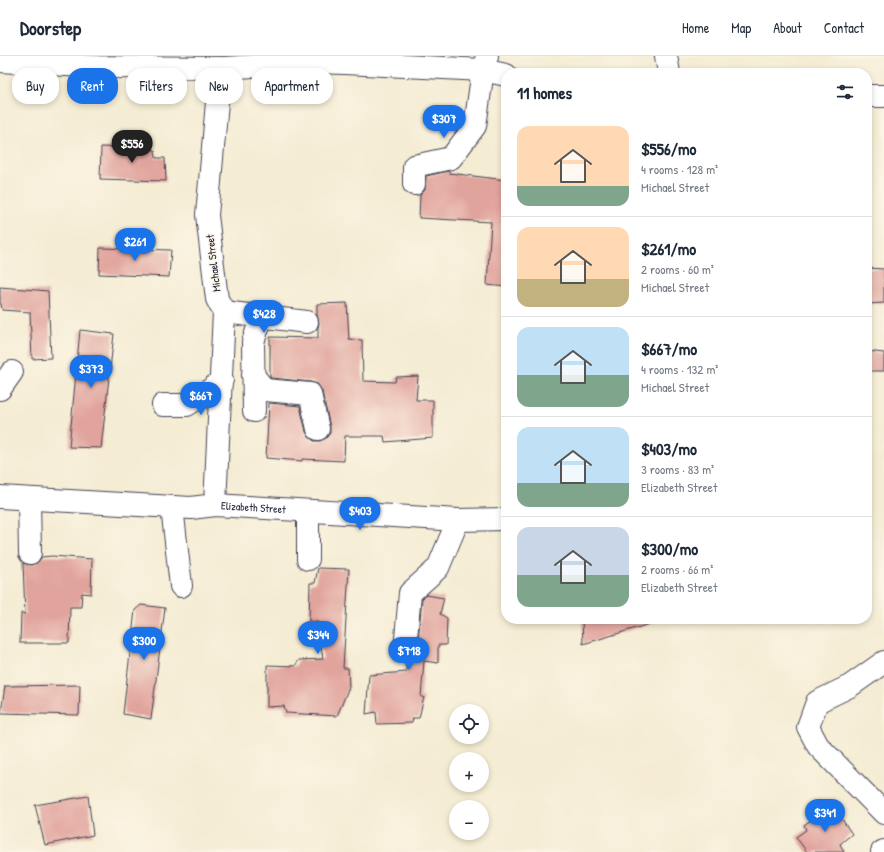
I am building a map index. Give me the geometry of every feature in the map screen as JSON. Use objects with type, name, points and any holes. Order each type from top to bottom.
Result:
[{"type":"street","points":[[666,56],[668,68]]},
{"type":"street","points":[[0,61],[100,62],[225,68],[314,62],[484,63],[501,72]]},
{"type":"street","points":[[414,184],[414,166],[451,158],[474,126],[484,63]]},
{"type":"street","points":[[872,96],[884,96]]},
{"type":"street","name":"Michael Street","points":[[215,505],[224,312],[217,299],[207,215],[217,104]]},
{"type":"street","points":[[224,312],[307,322]]},
{"type":"street","points":[[254,411],[253,342],[262,316]]},
{"type":"street","points":[[253,375],[265,390],[310,394],[318,429]]},
{"type":"street","points":[[163,405],[188,405],[222,380]]},
{"type":"street","name":"Elizabeth Street","points":[[0,497],[191,508],[215,505],[458,520],[501,519]]},
{"type":"street","points":[[29,499],[30,553]]},
{"type":"street","points":[[172,507],[181,586]]},
{"type":"street","points":[[308,511],[308,559]]},
{"type":"street","points":[[405,650],[410,592],[438,568],[458,520]]},
{"type":"street","points":[[884,662],[850,686],[817,702],[808,726],[818,746],[884,813]]},
{"type":"building","points":[[129,143],[150,144],[150,149],[155,150],[156,158],[165,158],[166,181],[100,179],[101,147],[128,148]]},
{"type":"building","points":[[449,171],[449,173],[501,179],[501,286],[487,285],[491,222],[419,218],[420,195],[425,190],[426,176]]},
{"type":"building","points":[[100,248],[171,250],[169,277],[99,274]]},
{"type":"building","points":[[872,268],[884,269],[884,303],[872,304]]},
{"type":"building","points":[[0,287],[48,291],[51,358],[32,359],[30,312],[2,310],[0,304]]},
{"type":"building","points":[[347,303],[349,339],[362,340],[363,381],[395,382],[396,377],[418,376],[416,400],[433,400],[433,438],[385,442],[384,436],[345,436],[344,461],[302,459],[302,461],[266,458],[269,403],[300,406],[306,432],[314,441],[320,441],[326,438],[330,433],[322,391],[318,384],[271,378],[270,337],[318,338],[319,323],[317,304]]},
{"type":"building","points":[[80,330],[114,334],[101,448],[69,447]]},
{"type":"building","points":[[872,352],[884,353],[884,371],[872,371]]},
{"type":"building","points":[[52,556],[92,559],[91,594],[82,593],[81,607],[70,607],[69,643],[20,643],[21,613],[25,614],[23,563],[31,565],[37,563],[42,557]]},
{"type":"building","points":[[318,568],[349,569],[343,668],[348,668],[349,687],[337,716],[286,713],[284,706],[267,707],[267,665],[295,666],[299,660],[323,659],[317,621],[309,622],[310,583],[315,583]]},
{"type":"building","points":[[426,595],[444,598],[440,614],[447,618],[446,645],[438,645],[438,663],[424,661],[421,697],[424,697],[419,718],[413,718],[412,723],[377,724],[376,712],[366,714],[369,675],[406,672],[407,662],[411,661],[415,657],[417,651],[422,599]]},
{"type":"building","points":[[141,605],[165,608],[151,719],[123,714],[135,610]]},
{"type":"building","points":[[582,624],[650,624],[583,644]]},
{"type":"building","points":[[80,685],[79,715],[1,713],[5,686]]},
{"type":"building","points":[[88,796],[93,835],[45,845],[35,805]]},
{"type":"building","points":[[833,806],[852,834],[840,844],[844,852],[807,852],[796,837],[806,830],[804,825],[818,815],[822,817]]}]
